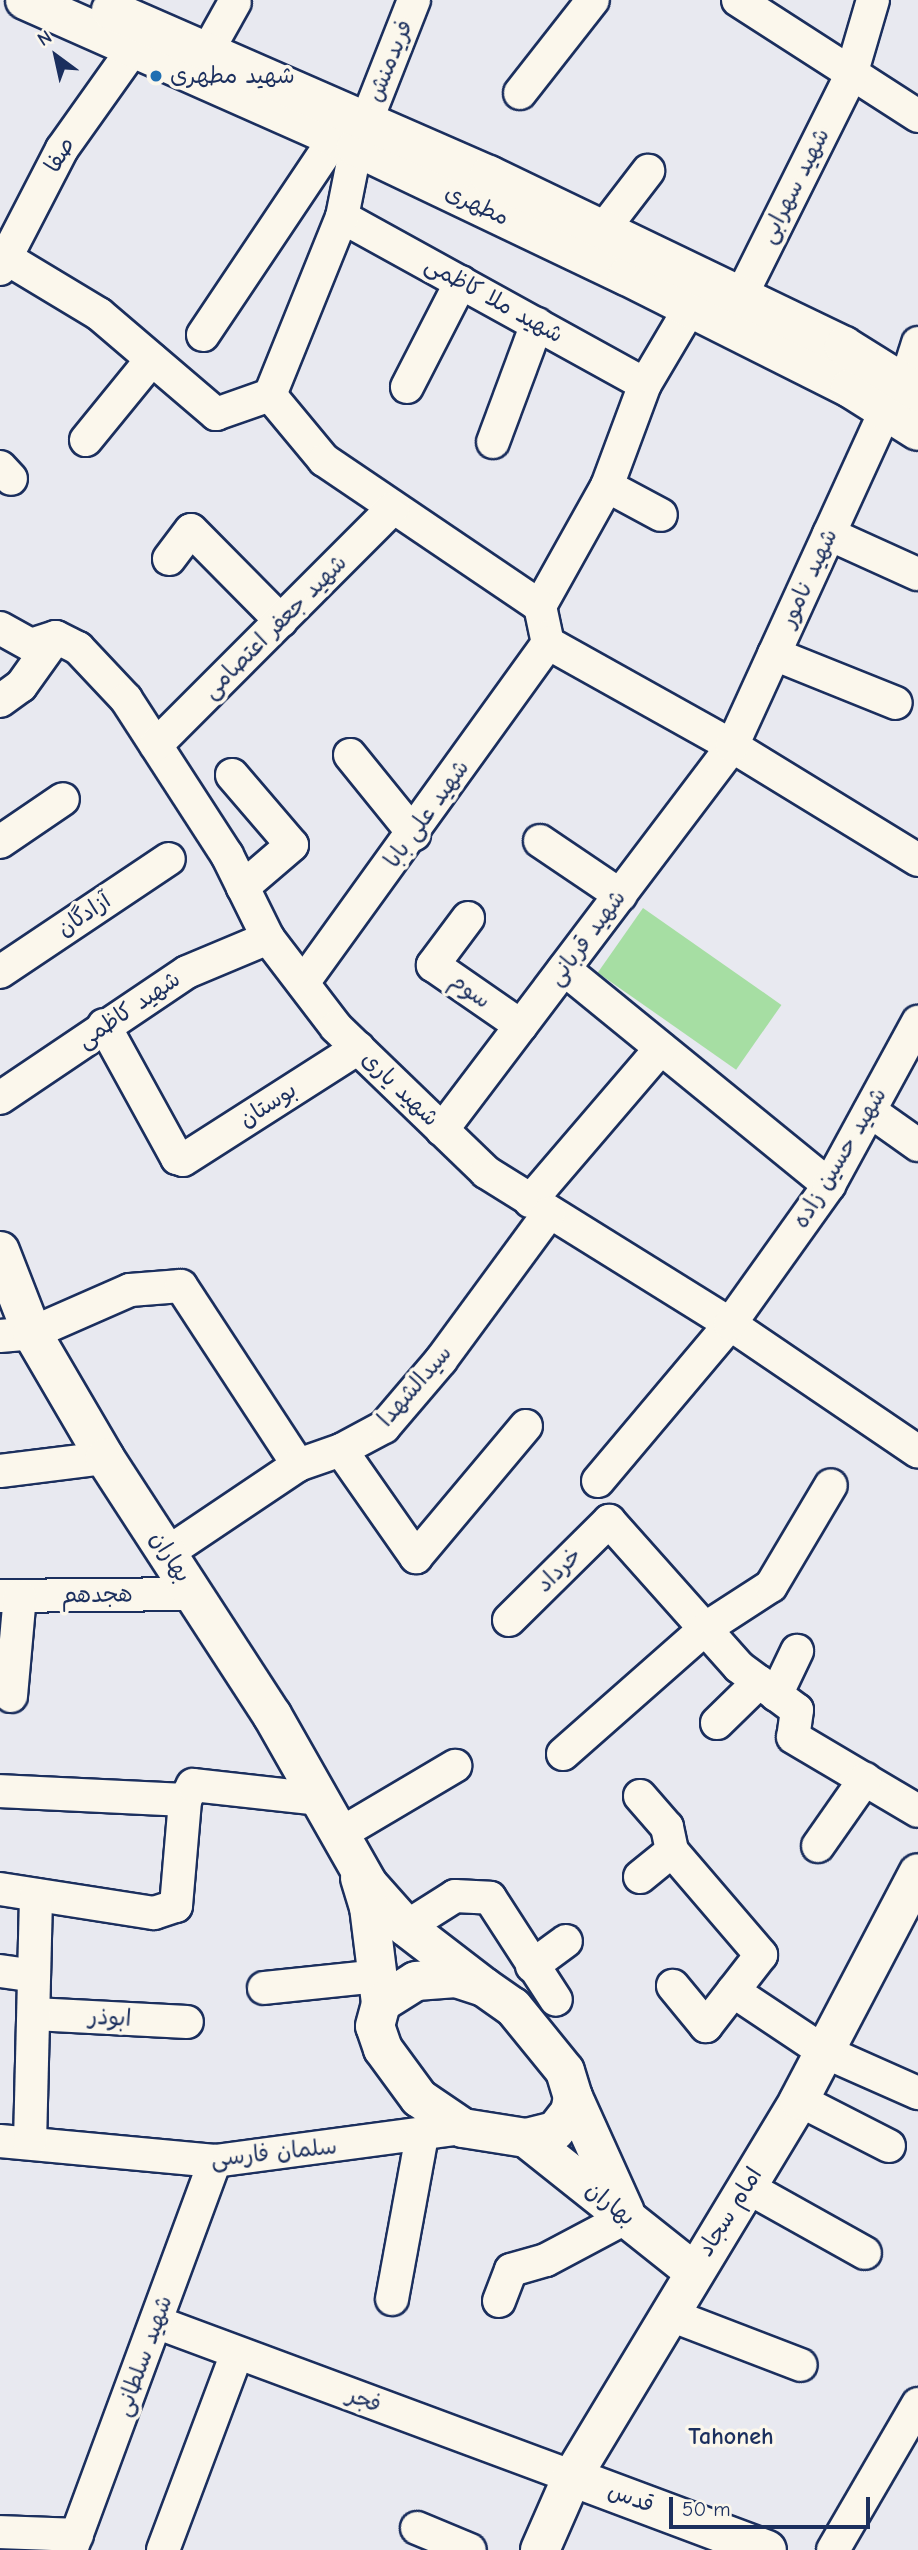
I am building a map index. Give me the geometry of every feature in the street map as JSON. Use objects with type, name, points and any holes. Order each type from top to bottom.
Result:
[{"type":"street","name":"مطهری","points":[[25,0],[133,49],[603,231],[844,346],[903,396],[918,431]]},
{"type":"street","name":"مطهری","points":[[89,0],[207,52],[352,136],[690,308],[903,396]]},
{"type":"street","name":"فریدمنش","points":[[352,136],[414,0]]},
{"type":"street","points":[[520,93],[593,0]]},
{"type":"street","points":[[738,0],[918,116]]},
{"type":"street","name":"شهید سهرابی","points":[[740,298],[851,75],[873,0]]},
{"type":"street","points":[[207,52],[235,2]]},
{"type":"street","name":"صفا","points":[[3,263],[62,149],[133,49]]},
{"type":"street","points":[[3,263],[99,314],[216,414],[270,395],[342,216],[352,136]]},
{"type":"street","points":[[203,335],[352,136]]},
{"type":"street","points":[[603,231],[648,171]]},
{"type":"street","name":"شهید ملا کاظمی","points":[[342,216],[645,384]]},
{"type":"street","points":[[407,387],[461,282]]},
{"type":"street","points":[[690,308],[645,384],[607,486],[540,606],[548,643],[732,746],[918,860]]},
{"type":"street","points":[[494,442],[537,324]]},
{"type":"street","name":"شهید نامور","points":[[732,746],[829,534],[903,396],[918,343]]},
{"type":"street","points":[[86,440],[152,359]]},
{"type":"street","points":[[270,395],[324,460],[540,606]]},
{"type":"street","points":[[607,486],[661,515]]},
{"type":"street","name":"شهید جعفر اعتصامی","points":[[156,745],[393,508]]},
{"type":"street","points":[[169,559],[191,530],[281,621]]},
{"type":"street","points":[[829,534],[917,574]]},
{"type":"street","points":[[0,628],[31,645],[56,637]]},
{"type":"street","points":[[0,701],[21,686],[56,637]]},
{"type":"street","name":"شهید یاری","points":[[56,637],[78,648],[126,699],[243,887],[268,938],[303,983],[358,1048],[486,1172],[730,1324],[916,1447]]},
{"type":"street","name":"شهید علی بابا","points":[[303,983],[414,834],[548,643]]},
{"type":"street","points":[[774,654],[896,703]]},
{"type":"street","name":"شهید قربانی","points":[[442,1130],[732,746]]},
{"type":"street","points":[[350,755],[414,834]]},
{"type":"street","points":[[232,775],[292,845],[243,887]]},
{"type":"street","points":[[0,842],[63,799]]},
{"type":"street","points":[[540,841],[620,895]]},
{"type":"street","name":"آزادگان","points":[[0,972],[169,859]]},
{"type":"street","name":"سوم","points":[[468,918],[433,965],[521,1026]]},
{"type":"street","name":"شهید کاظمی","points":[[0,1098],[104,1025],[187,972],[268,938]]},
{"type":"street","points":[[564,969],[829,1185]]},
{"type":"street","name":"شهید حسین زاده","points":[[598,1481],[730,1324],[829,1185],[918,1023]]},
{"type":"street","name":"بوستان","points":[[104,1025],[177,1158],[183,1160],[358,1048]]},
{"type":"street","name":"سیدالشهدا","points":[[167,1553],[298,1465],[341,1450],[384,1427],[441,1360],[540,1207],[660,1048]]},
{"type":"street","points":[[870,1111],[918,1145]]},
{"type":"street","name":"بهاران","points":[[0,1251],[16,1335],[106,1458],[272,1715],[368,1884],[406,1927],[484,1987]]},
{"type":"street","points":[[16,1335],[130,1290],[181,1286],[298,1465]]},
{"type":"street","points":[[341,1450],[416,1557],[526,1426]]},
{"type":"street","points":[[0,1471],[106,1458]]},
{"type":"street","points":[[563,1754],[706,1628],[771,1586],[831,1485]]},
{"type":"street","name":"خرداد","points":[[509,1620],[609,1521],[706,1628]]},
{"type":"street","name":"هجدهم","points":[[10,1596],[194,1594]]},
{"type":"street","points":[[10,1596],[11,1696]]},
{"type":"street","points":[[706,1628],[739,1667],[797,1710],[793,1737],[918,1811]]},
{"type":"street","points":[[718,1723],[768,1688],[797,1651]]},
{"type":"street","points":[[346,1845],[455,1766]]},
{"type":"street","points":[[818,1846],[865,1779]]},
{"type":"street","points":[[0,1889],[154,1913],[176,1906],[185,1800],[194,1785],[320,1799]]},
{"type":"street","points":[[0,1791],[185,1800]]},
{"type":"street","points":[[640,1796],[667,1827],[672,1851],[761,1955],[706,2026],[673,1986]]},
{"type":"street","name":"بهاران","points":[[346,1845],[369,1907],[379,1989]]},
{"type":"street","points":[[640,1877],[672,1851]]},
{"type":"street","name":"امام سجاد","points":[[540,2550],[572,2477],[799,2100],[918,1873]]},
{"type":"street","points":[[15,2142],[34,2014],[36,1895]]},
{"type":"street","points":[[406,1927],[455,1896],[490,1898],[556,2000]]},
{"type":"street","points":[[532,1966],[566,1941]]},
{"type":"street","points":[[0,1971],[34,1976]]},
{"type":"street","points":[[264,1988],[379,1989],[416,1981],[456,1978],[484,1987],[532,2025],[565,2071],[573,2097],[627,2217],[546,2260],[511,2270],[499,2301]]},
{"type":"street","points":[[379,1989],[375,2025],[399,2073],[419,2098],[463,2127],[526,2138],[555,2131],[570,2112],[573,2097]]},
{"type":"street","points":[[733,1991],[823,2051],[918,2093]]},
{"type":"street","name":"ابوذر","points":[[34,2014],[187,2022]]},
{"type":"street","points":[[799,2100],[889,2146]]},
{"type":"street","name":"سلمان فارسی","points":[[15,2142],[215,2161],[422,2136],[463,2127]]},
{"type":"street","points":[[392,2299],[422,2136]]},
{"type":"street","name":"بهاران","points":[[526,2138],[694,2271]]},
{"type":"street","name":"شهید سلطانی","points":[[74,2542],[215,2161]]},
{"type":"street","points":[[747,2187],[865,2253]]},
{"type":"street","points":[[668,2314],[801,2365]]},
{"type":"street","name":"فجر","points":[[156,2322],[572,2477]]},
{"type":"street","points":[[163,2550],[237,2353]]},
{"type":"street","points":[[833,2550],[918,2404]]},
{"type":"street","name":"قدس","points":[[572,2477],[767,2550]]},
{"type":"street","points":[[417,2528],[470,2550]]},
{"type":"street","points":[[0,2532],[74,2542]]},
{"type":"green space","points":[[643,908],[781,1005],[736,1070],[598,973]]},
{"type":"place","name":"شهید مطهری","points":[[156,76]]},
{"type":"district","name":"Tahoneh","points":[[731,2437]]}]
